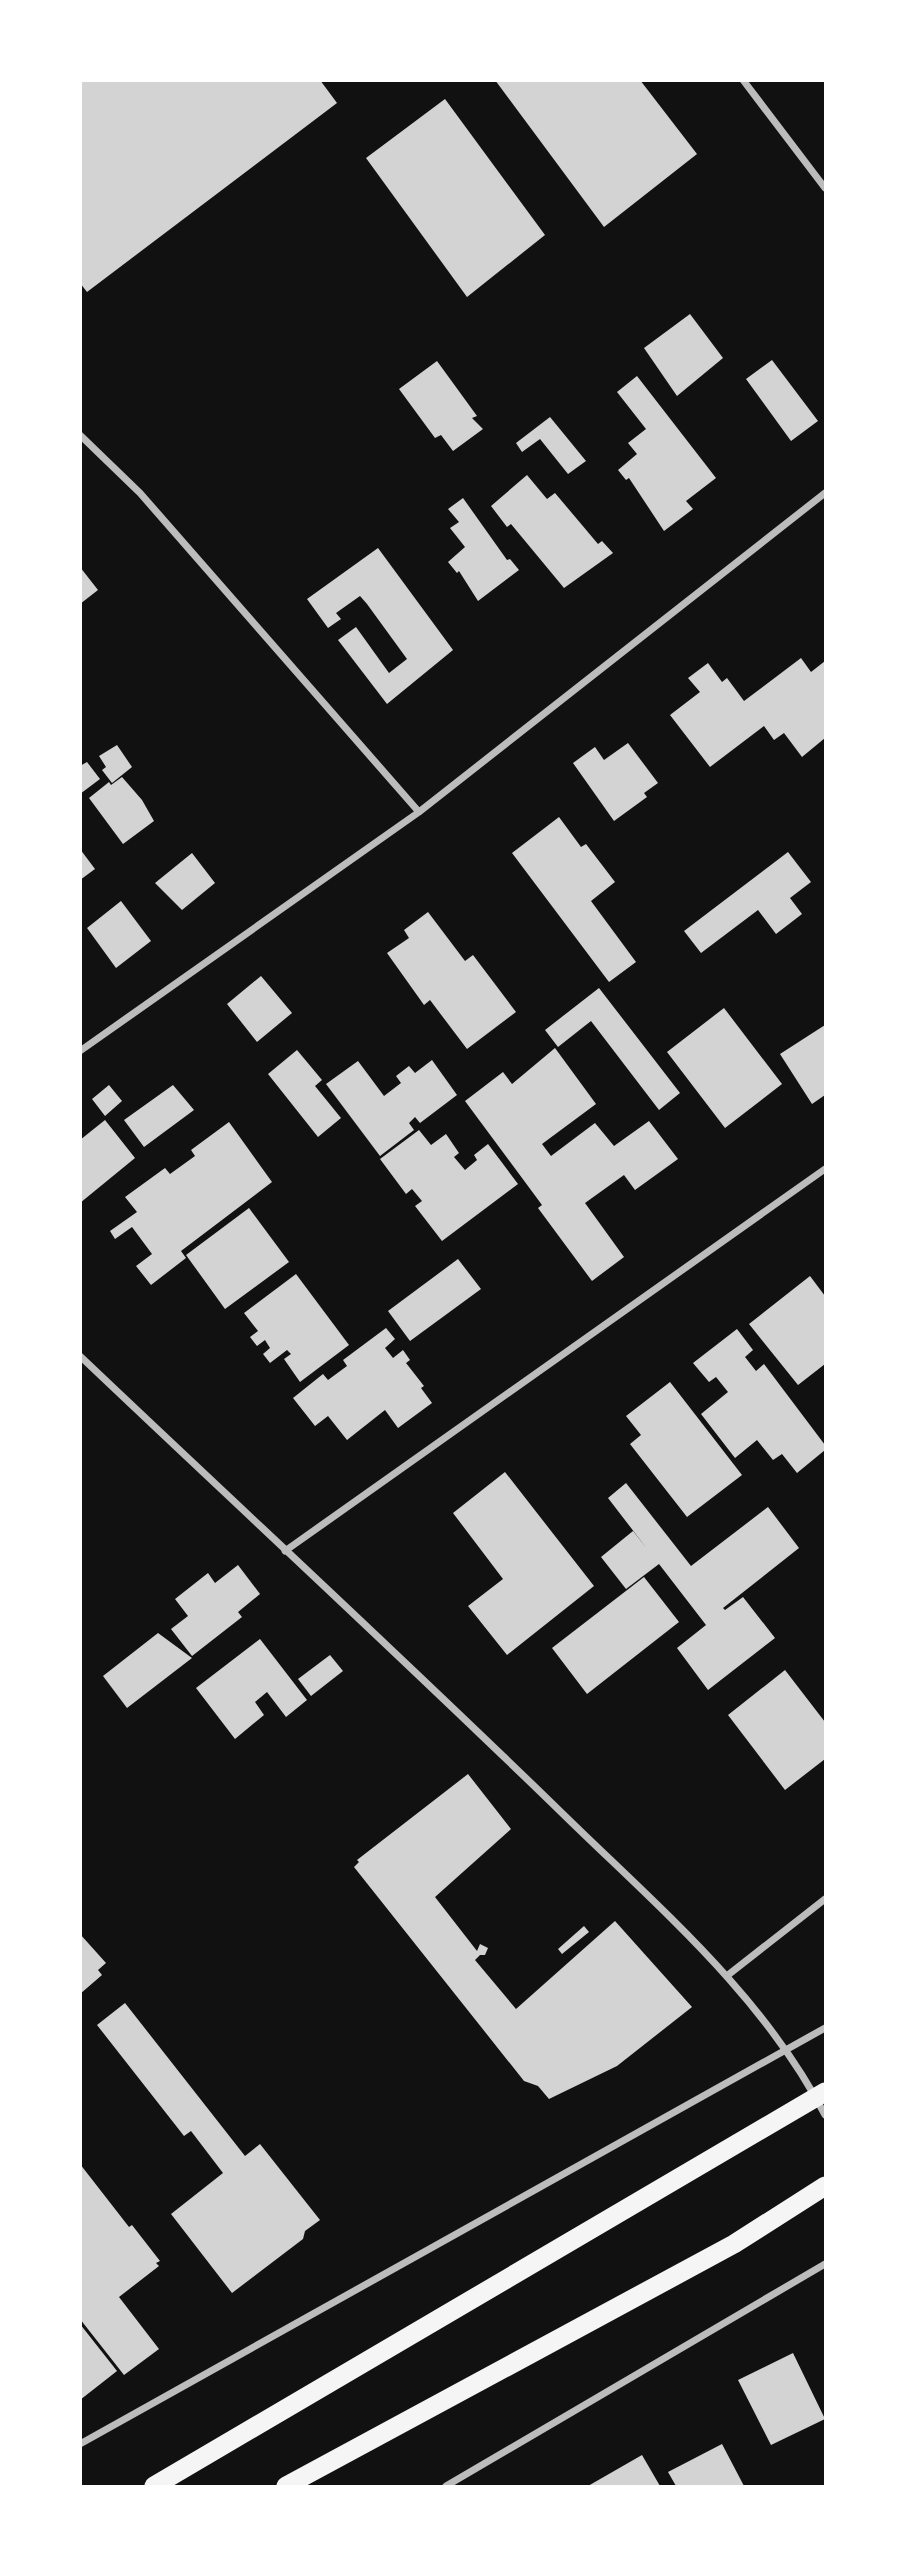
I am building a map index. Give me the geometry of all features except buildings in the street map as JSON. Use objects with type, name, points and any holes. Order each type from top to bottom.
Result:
[{"type":"highway","points":[[154,2487],[822,2102]]},
{"type":"highway","points":[[286,2487],[734,2244],[825,2186]]},
{"type":"street","points":[[743,80],[825,188]]},
{"type":"street","points":[[80,435],[140,493],[419,812]]},
{"type":"street","points":[[80,1051],[419,812],[825,493]]},
{"type":"street","points":[[285,1551],[825,1169]]},
{"type":"street","points":[[80,1356],[510,1762],[728,1975],[787,2050],[822,2102]]},
{"type":"street","points":[[728,1975],[825,1899]]},
{"type":"street","points":[[80,2444],[825,2028]]},
{"type":"street","points":[[446,2487],[825,2264]]}]
